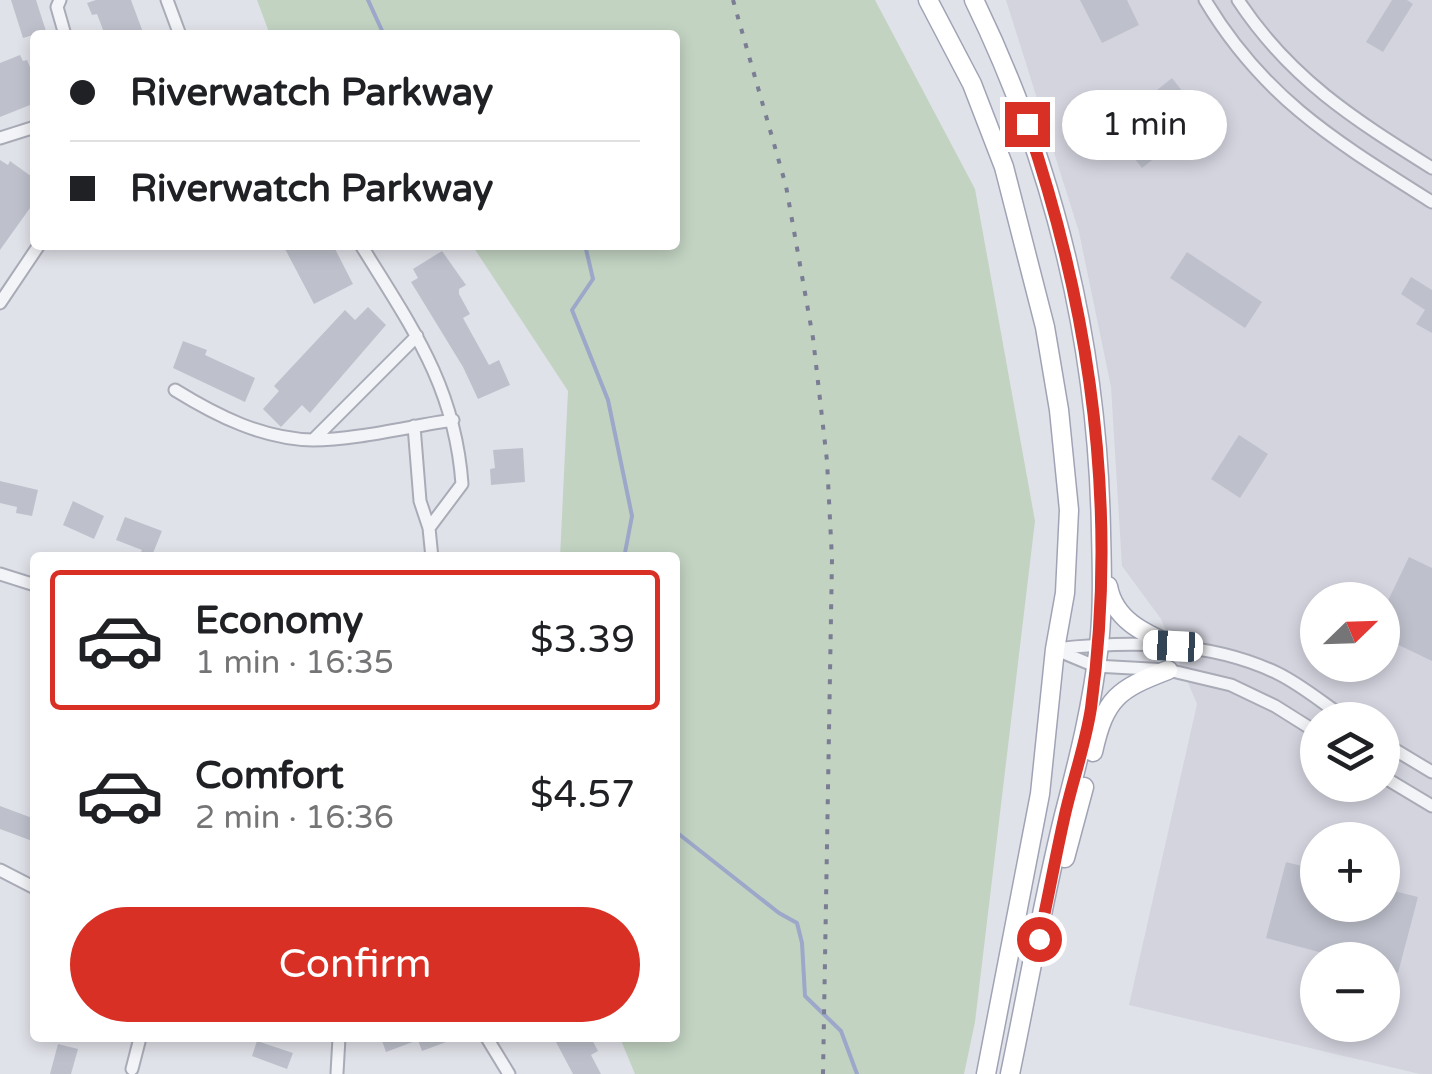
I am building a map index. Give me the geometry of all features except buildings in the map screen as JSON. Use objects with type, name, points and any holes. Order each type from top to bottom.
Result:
[{"type":"main road","points":[[928,0],[972,84],[1004,167],[1045,328],[1059,410],[1069,510],[1065,594],[1055,649],[1040,794],[986,1074]]},
{"type":"main road","points":[[974,0],[1027,124],[1064,247],[1081,322],[1092,399],[1102,552],[1099,644],[1081,760],[1064,816],[1010,1074]]},
{"type":"main road","points":[[1102,552],[1111,604],[1138,630],[1173,646]]},
{"type":"main road","points":[[1046,905],[1071,843],[1107,706],[1132,684],[1168,670]]},
{"type":"street","points":[[60,0],[57,8],[64,30]]},
{"type":"street","points":[[167,0],[178,30]]},
{"type":"street","points":[[1206,0],[1242,54],[1280,96],[1323,132],[1432,202]]},
{"type":"street","points":[[1238,0],[1270,44],[1308,84],[1349,116],[1432,168]]},
{"type":"street","points":[[0,138],[30,129]]},
{"type":"street","points":[[0,303],[36,250]]},
{"type":"street","points":[[365,250],[417,336],[453,420],[462,484],[430,528]]},
{"type":"street","points":[[314,440],[417,336]]},
{"type":"street","points":[[175,390],[219,417],[266,432],[314,440],[453,420]]},
{"type":"street","points":[[414,426],[420,501],[430,528],[432,552]]},
{"type":"street","points":[[0,574],[30,583]]},
{"type":"street","points":[[1055,649],[1099,644],[1173,646],[1228,655],[1278,674],[1321,702]]},
{"type":"street","points":[[1055,649],[1096,666],[1168,670],[1231,684],[1300,722]]},
{"type":"street","points":[[1400,753],[1432,772]]},
{"type":"street","points":[[1400,787],[1432,806]]},
{"type":"street","points":[[0,870],[30,885]]},
{"type":"street","points":[[132,1070],[139,1042]]},
{"type":"street","points":[[337,1073],[340,1042]]},
{"type":"street","points":[[489,1042],[510,1074]]},
{"type":"shaded area","points":[[1006,0],[1432,0],[1432,1074],[1129,1005],[1197,704],[1161,619],[1122,566],[1111,387],[1079,232]]},
{"type":"green space","points":[[257,0],[875,0],[975,189],[1035,521],[975,1022],[964,1074],[635,1074],[622,1042],[680,1042],[680,552],[560,552],[568,391],[475,250],[680,250],[680,30],[268,30]]},
{"type":"waterway","points":[[368,0],[382,30]]},
{"type":"waterway","points":[[586,250],[593,279],[572,310],[608,400],[632,516],[625,552]]},
{"type":"waterway","points":[[680,835],[797,923],[805,996],[841,1031],[857,1074]]},
{"type":"railway","points":[[733,0],[786,186],[813,338],[827,461],[832,559],[823,1074]]},
{"type":"route","points":[[1027,124],[1058,222],[1086,348],[1096,424],[1102,552],[1099,644],[1090,711],[1039,939]]}]
